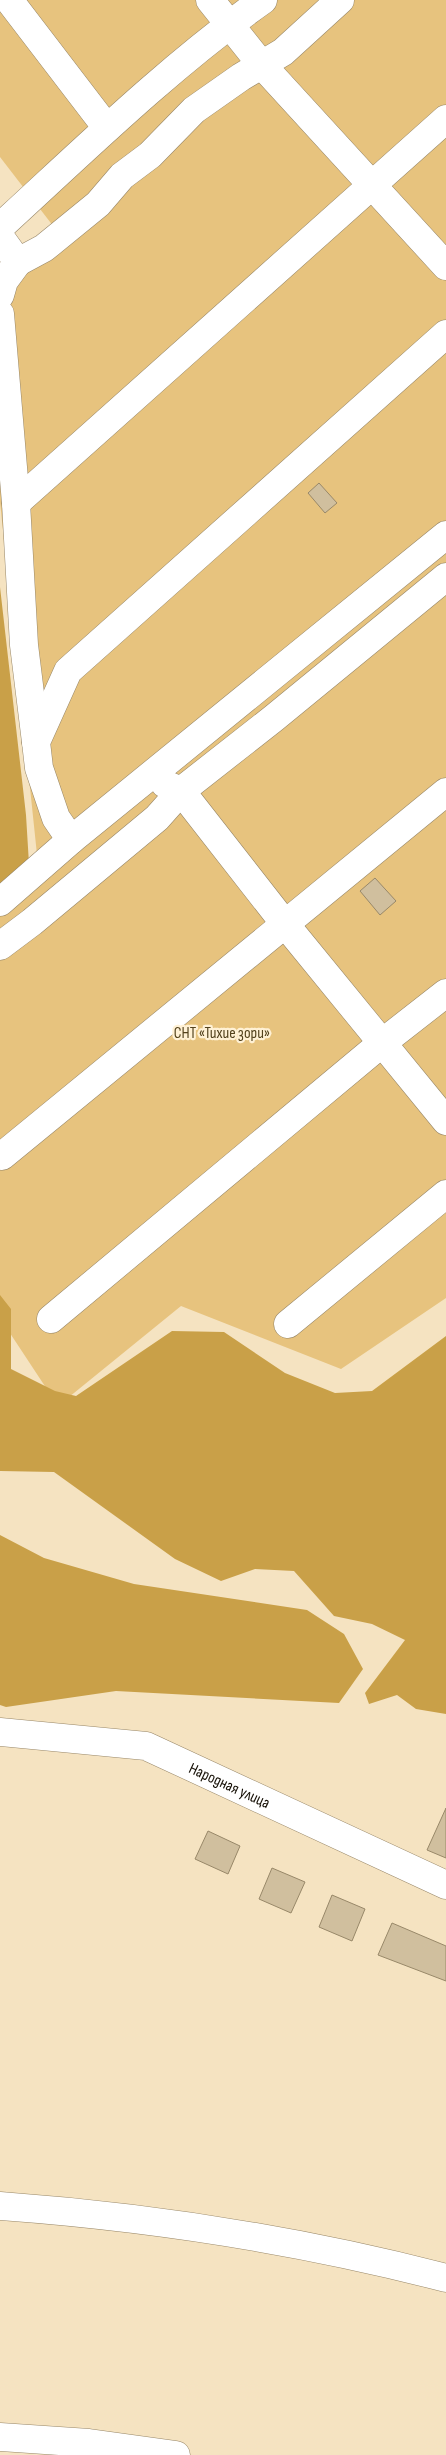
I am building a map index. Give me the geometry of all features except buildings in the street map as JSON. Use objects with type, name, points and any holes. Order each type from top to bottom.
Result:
[{"type":"street","points":[[9,0],[108,128]]},
{"type":"street","points":[[210,0],[261,64],[323,134],[373,185],[446,266]]},
{"type":"street","points":[[0,227],[108,128],[229,24],[263,0]]},
{"type":"street","points":[[0,295],[4,281],[18,262],[44,248],[98,204],[122,176],[150,155],[194,110],[261,64],[283,52],[340,0]]},
{"type":"street","points":[[16,503],[446,119]]},
{"type":"street","points":[[0,237],[18,262]]},
{"type":"street","points":[[0,314],[16,503],[24,645],[39,768],[56,818],[72,840]]},
{"type":"street","points":[[36,742],[68,671],[446,334]]},
{"type":"street","points":[[0,902],[72,840],[446,535]]},
{"type":"street","points":[[0,946],[32,922],[157,818],[181,791],[274,718],[446,577]]},
{"type":"street","points":[[152,776],[157,782],[170,784],[181,791],[285,924],[446,1121]]},
{"type":"street","points":[[2,1156],[446,792]]},
{"type":"street","points":[[50,1319],[382,1043],[446,993]]},
{"type":"street","points":[[288,1324],[446,1194]]},
{"type":"street","name":"Народная улица","points":[[0,1732],[146,1746],[446,1885]]},
{"type":"street","points":[[0,2206],[77,2212],[239,2234],[374,2260],[446,2278]]},
{"type":"street","points":[[0,2437],[89,2442],[176,2455]]},
{"type":"green space","name":"СНТ «Тихие зори»","points":[[0,0],[446,0],[446,1298],[341,1369],[181,1306],[58,1406],[0,1318],[0,905],[38,864],[0,502],[0,283],[57,231],[0,157]]},
{"type":"shaded area","points":[[0,587],[26,815],[29,864],[0,887]]},
{"type":"shaded area","points":[[0,1295],[11,1309],[11,1369],[55,1391],[76,1396],[172,1331],[224,1332],[285,1373],[335,1393],[372,1391],[446,1336],[446,1714],[416,1709],[397,1695],[369,1704],[365,1693],[405,1640],[372,1624],[334,1616],[294,1571],[255,1569],[221,1581],[175,1559],[54,1472],[0,1471]]},
{"type":"shaded area","points":[[0,1535],[44,1558],[134,1584],[307,1610],[344,1634],[363,1669],[339,1703],[116,1691],[6,1707],[0,1705]]}]
